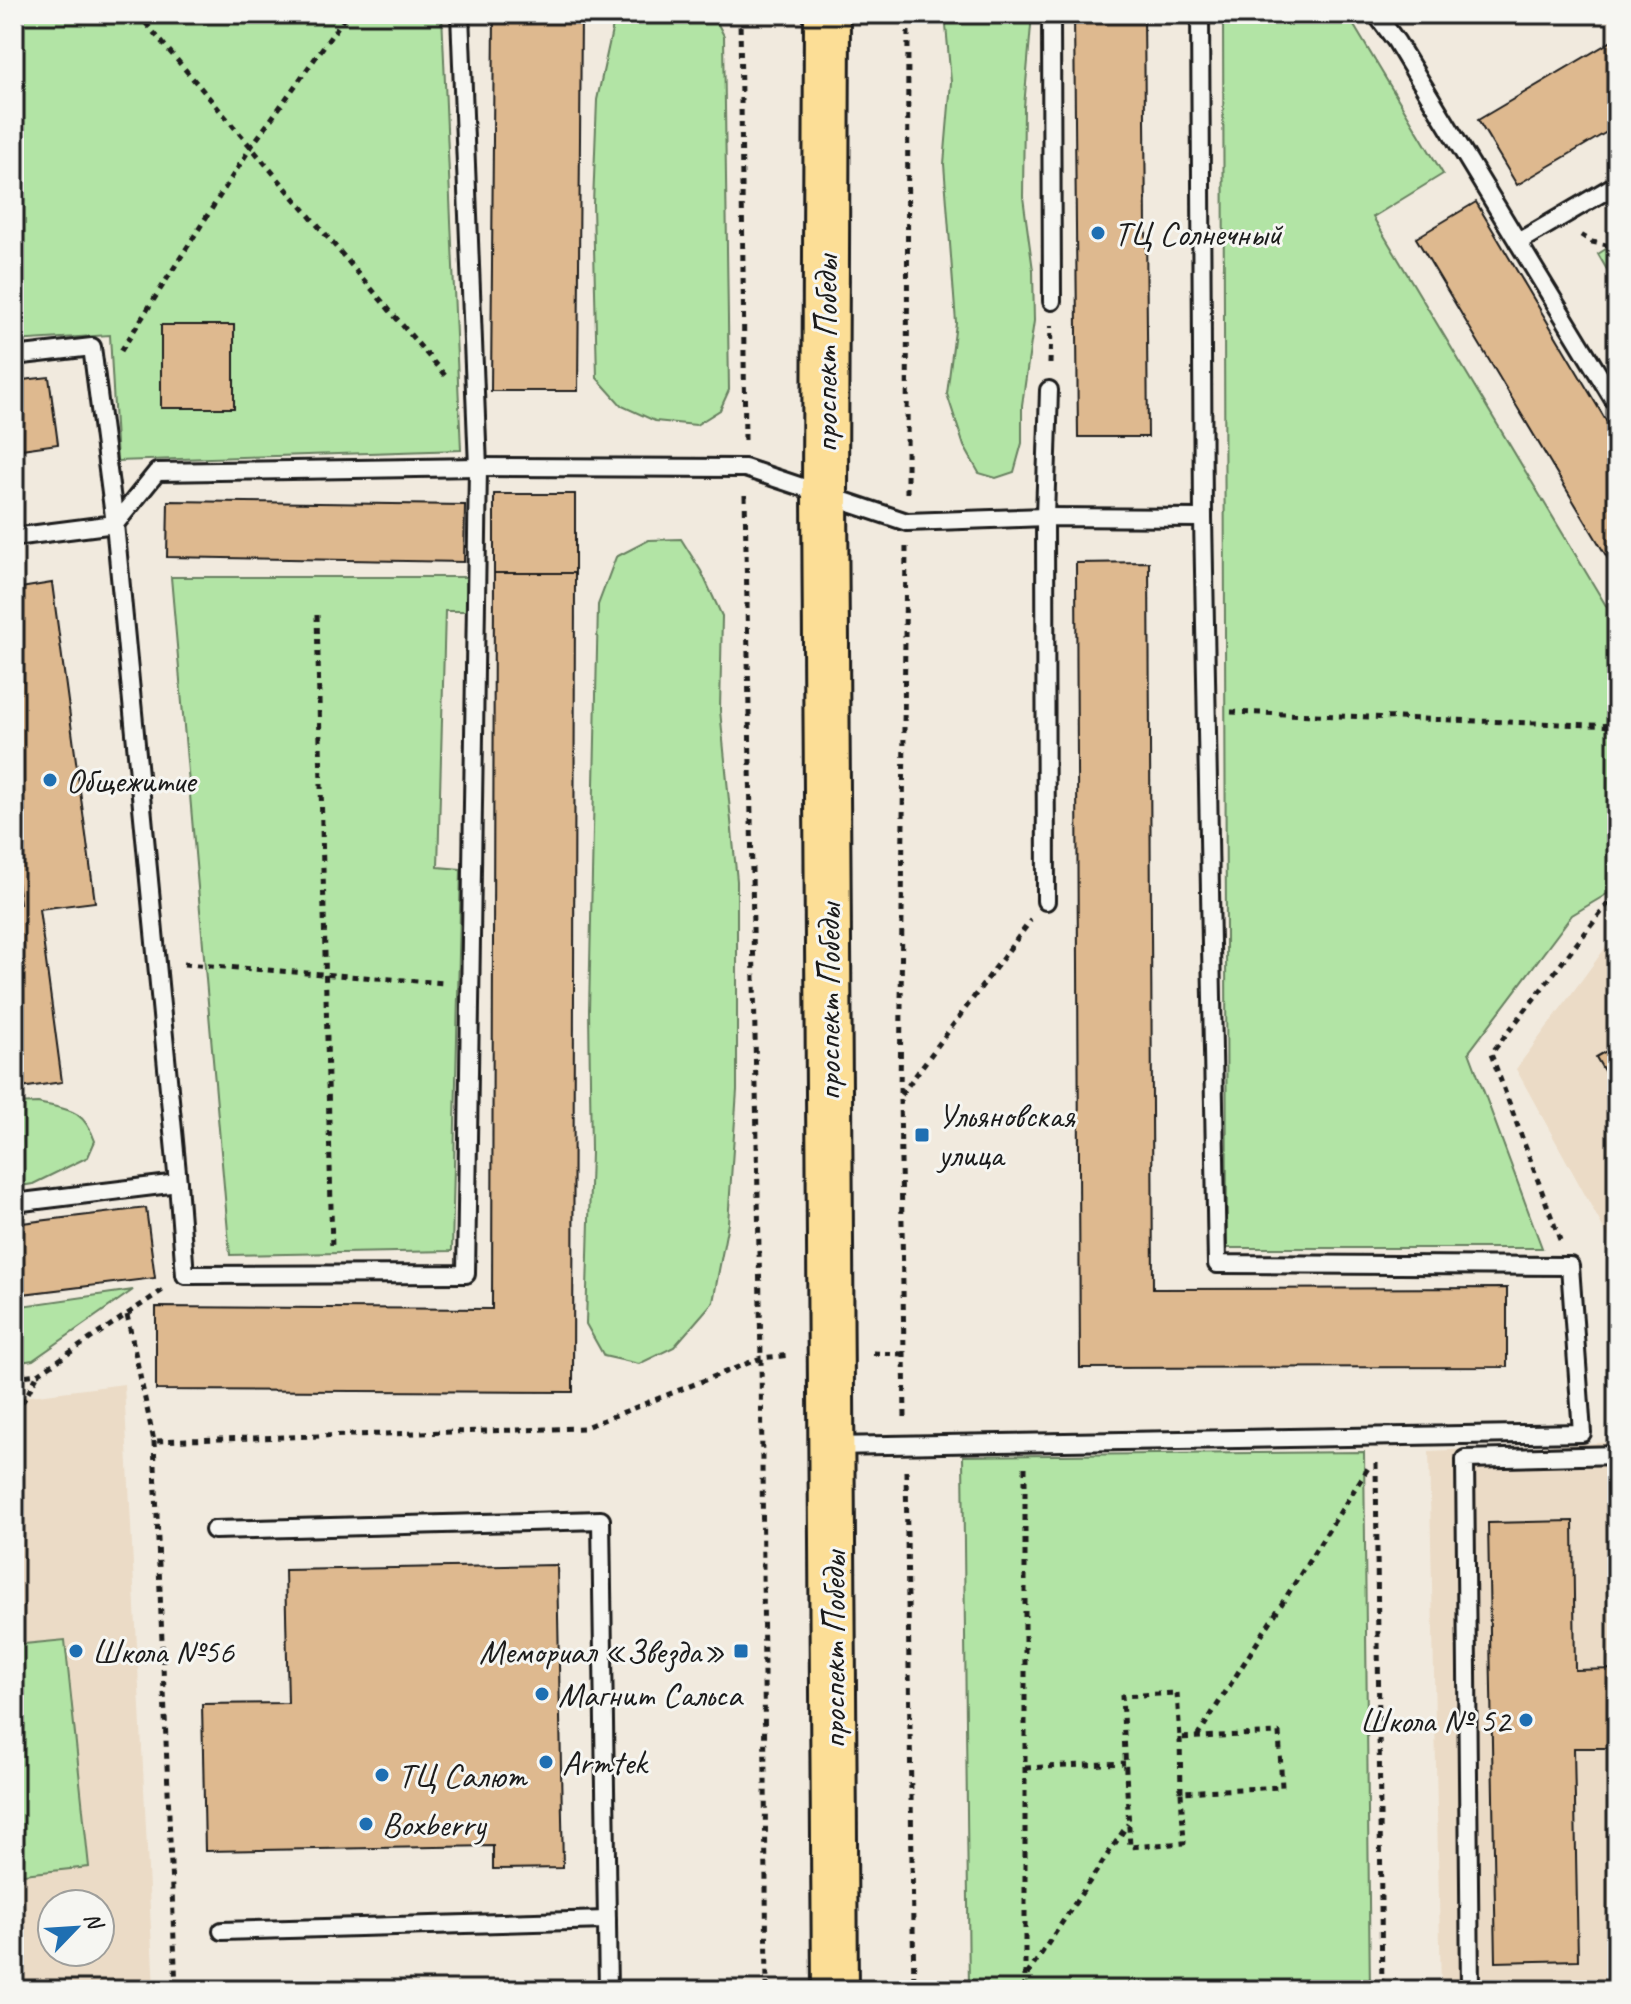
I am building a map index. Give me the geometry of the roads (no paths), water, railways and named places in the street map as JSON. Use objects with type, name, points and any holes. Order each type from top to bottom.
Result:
[{"type":"main road","name":"проспект Победы","points":[[827,14],[825,494],[835,1990]]},
{"type":"lane","points":[[14,356],[92,347],[115,524],[185,1275],[466,1274],[478,467],[460,14]]},
{"type":"lane","points":[[1051,14],[1052,301]]},
{"type":"lane","points":[[832,1446],[1582,1433],[1570,1266],[1217,1264],[1203,518],[1200,14]]},
{"type":"lane","points":[[1376,14],[1396,41],[1617,405]]},
{"type":"lane","points":[[1518,242],[1617,184]]},
{"type":"lane","points":[[1046,901],[1045,517],[1049,390]]},
{"type":"lane","points":[[14,537],[115,524],[157,472],[478,467],[745,468],[907,522],[1045,517],[1203,518]]},
{"type":"lane","points":[[14,1203],[178,1183]]},
{"type":"lane","points":[[1467,1435],[1470,1990]]},
{"type":"lane","points":[[1465,1459],[1617,1455]]},
{"type":"lane","points":[[214,1530],[601,1520],[608,1990]]},
{"type":"lane","points":[[222,1931],[607,1920]]},
{"type":"place","name":"ТЦ Солнечный","points":[[1098,233]]},
{"type":"place","name":"Общежитие","points":[[50,780]]},
{"type":"place","name":"Ульяновская улица","points":[[922,1135]]},
{"type":"place","name":"Школа №56","points":[[76,1651]]},
{"type":"place","name":"Мемориал «Звезда»","points":[[741,1651]]},
{"type":"place","name":"Магнит Сальса","points":[[542,1694]]},
{"type":"place","name":"Школа № 52","points":[[1526,1720]]},
{"type":"place","name":"Armtek","points":[[546,1762]]},
{"type":"place","name":"ТЦ Салют","points":[[382,1775]]},
{"type":"place","name":"Boxberry","points":[[366,1824]]}]
